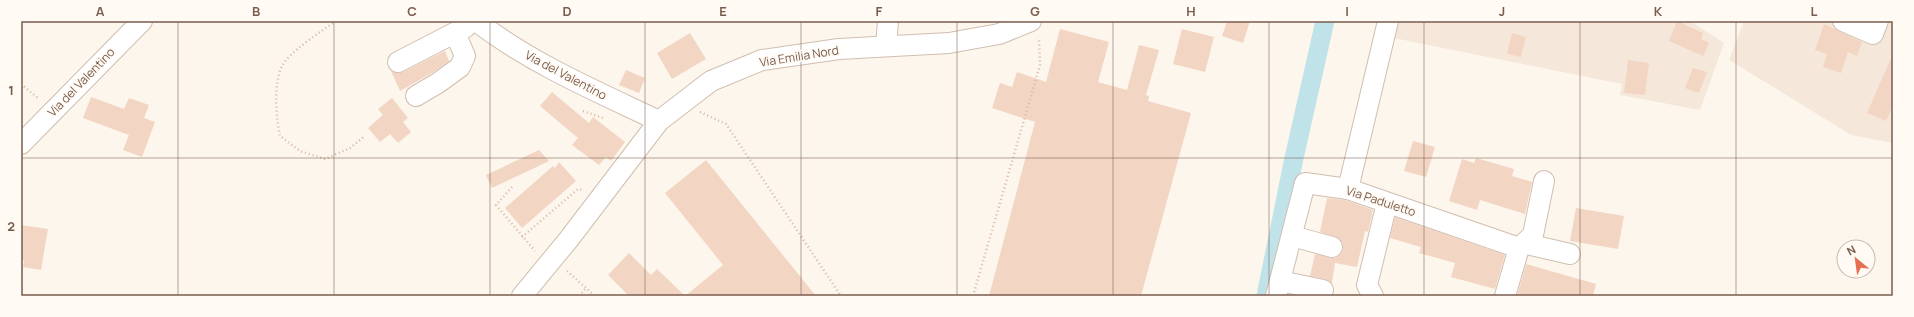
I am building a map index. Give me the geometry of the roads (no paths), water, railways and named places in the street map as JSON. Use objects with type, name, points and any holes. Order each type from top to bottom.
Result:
[{"type":"street","name":"Via del Valentino","points":[[21,144],[142,21]]},
{"type":"street","name":"Via del Valentino","points":[[477,21],[501,40],[570,80],[659,121]]},
{"type":"street","points":[[398,62],[477,21]]},
{"type":"street","points":[[886,46],[888,21]]},
{"type":"street","points":[[1348,189],[1388,21]]},
{"type":"street","points":[[1843,21],[1873,34],[1878,21]]},
{"type":"street","name":"Via Emilia Nord","points":[[522,296],[659,121],[711,81],[762,60],[839,49],[949,43],[1035,28]]},
{"type":"street","points":[[416,96],[438,84],[460,67],[465,56],[455,33]]},
{"type":"street","points":[[1505,296],[1523,244],[1533,235],[1544,181]]},
{"type":"street","name":"Via Paduletto","points":[[1278,288],[1305,183],[1348,189],[1388,203],[1523,244],[1570,254]]},
{"type":"street","points":[[1373,296],[1367,285],[1388,203]]},
{"type":"street","points":[[1292,236],[1332,247]]},
{"type":"street","points":[[1278,288],[1323,290]]},
{"type":"waterway","points":[[1266,296],[1294,158],[1325,21]]}]
